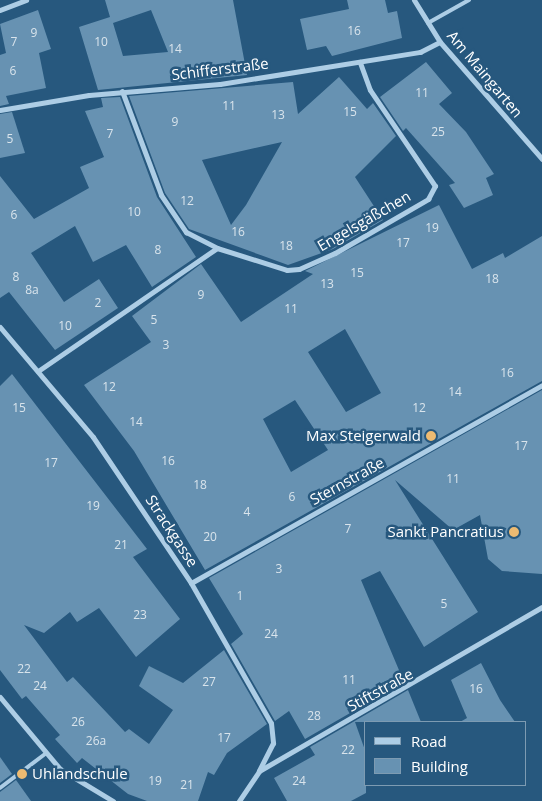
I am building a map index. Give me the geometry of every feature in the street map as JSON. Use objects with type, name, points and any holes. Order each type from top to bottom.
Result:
[{"type":"street","points":[[0,10],[26,0]]},
{"type":"street","name":"Am Maingarten","points":[[414,0],[440,42],[542,160]]},
{"type":"street","name":"Schifferstraße","points":[[0,110],[122,91],[220,84],[420,52],[440,42]]},
{"type":"street","name":"Engelsgäßchen","points":[[122,91],[174,219],[199,242],[287,270],[298,269],[335,253],[428,199],[435,186],[370,90],[360,62]]},
{"type":"street","points":[[38,371],[217,248]]},
{"type":"street","name":"Strackgasse","points":[[0,327],[93,437],[191,583],[271,723],[273,743],[259,771]]},
{"type":"street","name":"Sternstraße","points":[[191,583],[542,385]]},
{"type":"street","name":"Stiftstraße","points":[[240,801],[259,771],[542,607]]},
{"type":"street","points":[[0,697],[45,754],[73,779],[113,801]]},
{"type":"lane","points":[[428,23],[469,0]]},
{"type":"lane","points":[[0,788],[45,754]]},
{"type":"building","points":[[105,0],[233,0],[247,75],[98,90],[79,27],[110,17]],"holes":[[[151,10],[168,52],[123,56],[113,23]]]},
{"type":"building","points":[[347,0],[385,0],[388,13],[397,11],[402,38],[332,56],[326,46],[307,50],[300,19],[349,9]]},
{"type":"building","points":[[38,10],[51,49],[39,53],[46,88],[6,96],[9,104],[0,106],[0,55],[6,53],[0,24]]},
{"type":"building","points":[[426,62],[452,93],[439,104],[466,132],[494,174],[486,178],[493,195],[464,208],[449,185],[455,183],[406,128],[403,131],[380,97]]},
{"type":"building","points":[[339,77],[367,109],[373,103],[396,136],[355,177],[383,220],[333,249],[288,265],[189,229],[165,193],[129,96],[293,82],[298,114]],"holes":[[[282,142],[246,205],[231,225],[202,160]]]},
{"type":"building","points":[[120,97],[157,197],[196,257],[152,287],[126,245],[93,262],[75,226],[31,253],[64,302],[99,279],[118,308],[55,350],[9,292],[0,298],[0,176],[34,219],[89,188],[80,167],[104,157],[85,111],[103,107],[101,98]]},
{"type":"building","points":[[12,112],[25,153],[0,158],[0,114]]},
{"type":"building","points":[[439,205],[472,269],[503,253],[505,258],[542,236],[542,381],[205,570],[134,451],[84,385],[151,342],[132,316],[201,264],[241,322],[313,274],[305,271]],"holes":[[[345,329],[381,393],[346,412],[308,352]],[[295,400],[328,450],[291,472],[263,419]]]},
{"type":"building","points":[[12,374],[147,549],[133,557],[180,619],[136,657],[99,608],[77,622],[70,612],[44,633],[24,625],[67,682],[73,677],[125,732],[129,729],[149,744],[173,710],[139,686],[149,666],[183,683],[224,650],[267,724],[227,753],[214,775],[208,772],[198,801],[147,801],[128,794],[82,758],[77,763],[55,739],[60,735],[26,696],[22,699],[0,670],[0,386]]},
{"type":"building","points":[[542,390],[542,574],[502,571],[488,559],[480,515],[453,530],[395,480],[478,612],[424,647],[380,571],[361,580],[404,682],[305,739],[289,711],[275,721],[231,644],[243,634],[209,578]]},
{"type":"building","points":[[481,663],[500,700],[514,721],[462,721],[467,718],[451,680]]},
{"type":"building","points":[[408,690],[421,721],[355,722],[364,747],[364,786],[366,786],[366,793],[351,801],[287,801],[274,778],[315,755],[310,747]]},
{"type":"building","points":[[0,757],[12,774],[0,783]]},
{"type":"building","points":[[16,780],[31,801],[0,801],[0,792]]},
{"type":"place","name":"Max Steigerwald","points":[[431,436]]},
{"type":"place","name":"Sankt Pancratius","points":[[514,532]]},
{"type":"place","name":"Uhlandschule","points":[[22,774]]}]
